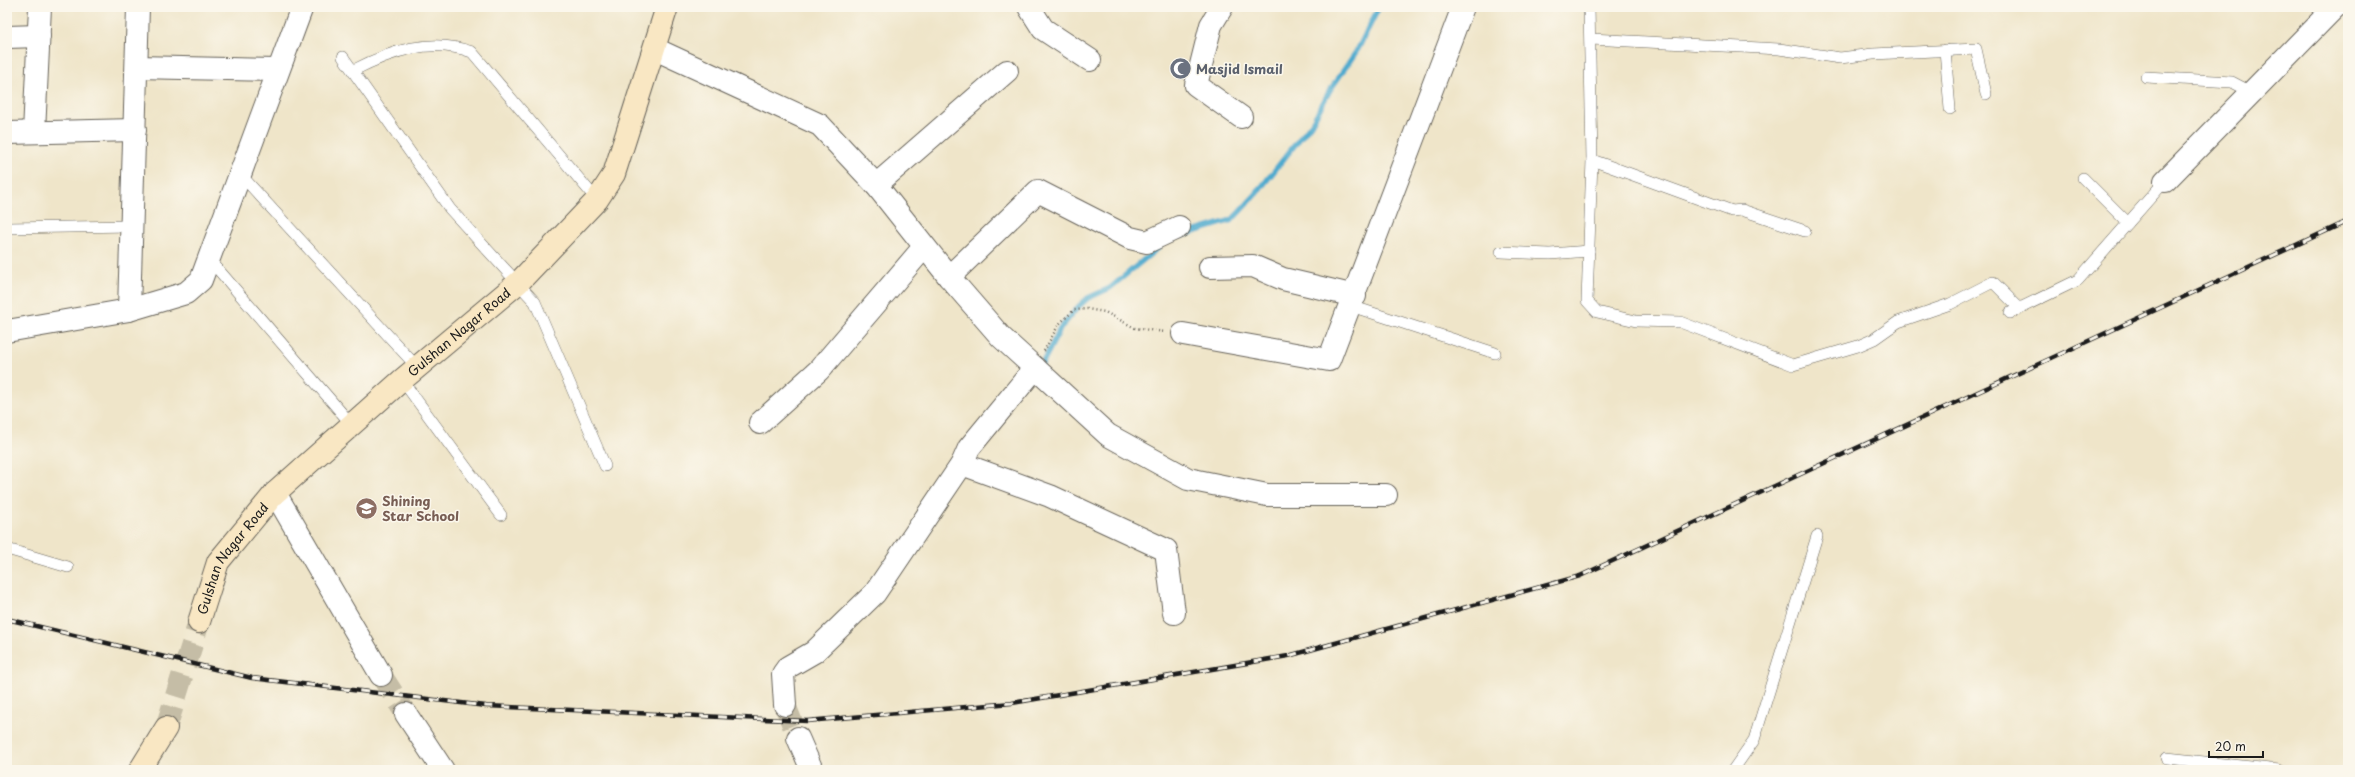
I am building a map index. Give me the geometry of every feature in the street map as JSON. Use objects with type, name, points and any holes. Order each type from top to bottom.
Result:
[{"type":"street","points":[[34,132],[40,7]]},
{"type":"street","points":[[130,310],[138,7]]},
{"type":"street","points":[[7,331],[130,310],[186,293],[201,280],[210,260],[302,7]]},
{"type":"street","name":"Gulshan Nagar Road","points":[[199,622],[218,562],[275,493],[409,374],[519,282],[597,200],[614,174],[655,49],[667,7]]},
{"type":"street","points":[[1029,7],[1043,28],[1090,60]]},
{"type":"street","points":[[1222,7],[1211,25],[1196,85],[1241,117]]},
{"type":"street","points":[[1183,334],[1329,360],[1353,301],[1463,7]]},
{"type":"street","points":[[2165,182],[2335,7]]},
{"type":"street","points":[[7,37],[39,36]]},
{"type":"street","points":[[655,49],[820,125],[876,185],[949,278],[1001,337],[1108,435],[1188,479],[1267,494],[1386,495]]},
{"type":"street","points":[[136,67],[278,70]]},
{"type":"street","points":[[876,185],[1007,71]]},
{"type":"street","points":[[7,133],[134,130]]},
{"type":"street","points":[[949,278],[1038,191],[1130,238],[1147,242],[1179,227]]},
{"type":"street","points":[[760,423],[819,370],[924,247]]},
{"type":"street","points":[[1210,267],[1253,266],[1283,279],[1353,301]]},
{"type":"street","points":[[786,705],[783,674],[788,667],[814,652],[875,594],[962,464],[968,448],[1035,368]]},
{"type":"street","points":[[962,464],[1050,496],[1166,550],[1174,612]]},
{"type":"street","points":[[275,493],[381,675]]},
{"type":"street","points":[[406,714],[443,770]]},
{"type":"street","points":[[140,770],[166,728]]},
{"type":"street","points":[[798,738],[812,770]]},
{"type":"lane","points":[[1589,7],[1591,39],[1592,160],[1587,301],[1597,312],[1636,321],[1680,322],[1792,365],[1858,346],[1874,339],[1898,322],[1950,304],[1993,282],[2015,311],[2078,280],[2165,182]]},
{"type":"lane","points":[[1591,39],[1780,49],[1840,58],[1873,54],[1976,49],[1986,94]]},
{"type":"lane","points":[[354,70],[381,57],[422,46],[453,45],[472,52],[597,200]]},
{"type":"lane","points":[[1945,50],[1950,109]]},
{"type":"lane","points":[[344,57],[450,209],[519,282],[535,302],[605,466]]},
{"type":"lane","points":[[2146,77],[2232,82],[2251,92]]},
{"type":"lane","points":[[1592,160],[1732,211],[1742,210],[1805,231]]},
{"type":"lane","points":[[240,174],[409,374],[501,515]]},
{"type":"lane","points":[[2083,178],[2128,223]]},
{"type":"lane","points":[[7,228],[132,226]]},
{"type":"lane","points":[[1501,252],[1550,254],[1589,251]]},
{"type":"lane","points":[[210,260],[352,424]]},
{"type":"lane","points":[[1353,301],[1495,353]]},
{"type":"lane","points":[[1734,770],[1754,740],[1817,536]]},
{"type":"lane","points":[[7,549],[68,567]]},
{"type":"lane","points":[[2166,758],[2280,770]]},
{"type":"path","points":[[1035,368],[1059,324],[1074,310],[1087,309],[1105,312],[1135,328],[1183,334]]},
{"type":"waterway","points":[[1180,236],[1232,220],[1256,194],[1312,123],[1330,90],[1358,49],[1379,7]]},
{"type":"waterway","points":[[1041,366],[1060,329],[1079,306],[1088,298],[1110,288],[1159,247]]},
{"type":"tunnel","points":[[166,728],[199,622]]},
{"type":"tunnel","points":[[381,675],[406,714]]},
{"type":"tunnel","points":[[785,705],[798,738]]},
{"type":"railway","points":[[7,619],[252,678],[486,706],[807,721],[1012,703],[1288,656],[1580,576],[2348,221]]},
{"type":"place","name":"Masjid Ismail","points":[[1181,69]]},
{"type":"place","name":"Shining Star School","points":[[367,508]]}]
